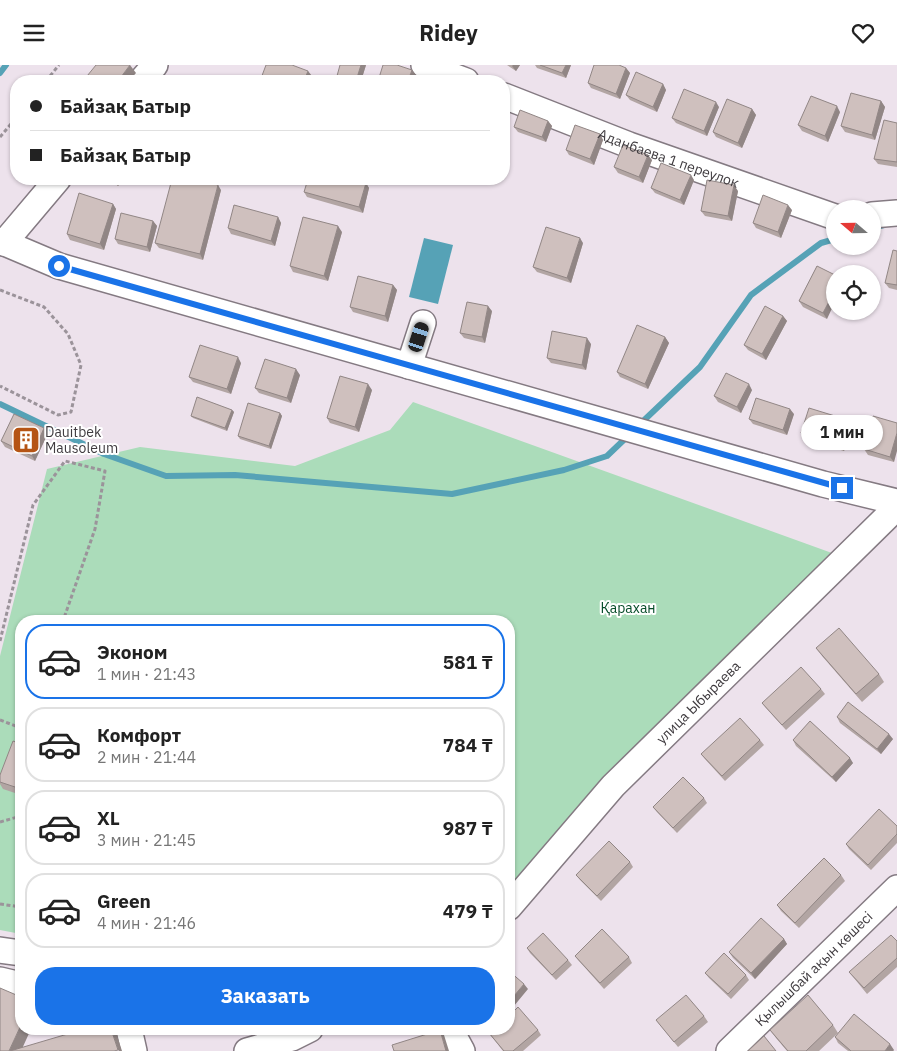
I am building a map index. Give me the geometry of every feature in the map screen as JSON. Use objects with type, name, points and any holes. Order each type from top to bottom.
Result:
[{"type":"street","points":[[146,75],[155,65]]},
{"type":"street","points":[[424,65],[450,75]]},
{"type":"street","name":"Аданбаева 1 переулок","points":[[510,98],[628,145],[826,214]]},
{"type":"street","points":[[53,185],[2,242],[59,266],[823,484],[897,502]]},
{"type":"street","points":[[881,214],[897,213]]},
{"type":"street","points":[[410,366],[423,323]]},
{"type":"street","name":"улица Ыбыраева","points":[[515,900],[613,786],[897,507]]},
{"type":"street","name":"Қылышбай ақын көшесі","points":[[729,1051],[897,888]]},
{"type":"street","points":[[0,950],[15,952]]},
{"type":"street","points":[[0,980],[15,984]]},
{"type":"street","points":[[130,1035],[134,1051]]},
{"type":"street","points":[[247,1051],[298,1035]]},
{"type":"street","points":[[453,1035],[462,1051]]},
{"type":"path","points":[[51,75],[60,65]]},
{"type":"path","points":[[0,137],[10,124]]},
{"type":"path","points":[[0,290],[44,307],[68,334],[81,365],[71,412],[58,415],[0,386]]},
{"type":"path","points":[[0,641],[33,505],[65,461],[104,471],[96,529],[65,615]]},
{"type":"path","points":[[0,720],[15,726]]},
{"type":"path","points":[[0,822],[15,818]]},
{"type":"path","points":[[0,904],[15,906]]},
{"type":"green space","name":"Қарахан","points":[[413,402],[843,557],[515,898],[515,615],[15,615],[15,933],[0,930],[0,656],[47,469],[140,447],[295,466],[390,430]]},
{"type":"water","points":[[424,238],[453,245],[438,304],[409,297]]},
{"type":"building","points":[[96,65],[130,65],[122,75],[88,75]]},
{"type":"building","points":[[266,65],[292,65],[308,71],[306,75],[262,75]]},
{"type":"building","points":[[340,65],[361,65],[358,75],[337,75]]},
{"type":"building","points":[[383,65],[397,65],[412,70],[410,75],[380,75]]},
{"type":"building","points":[[540,65],[566,65],[562,73]]},
{"type":"building","points":[[594,65],[619,65],[626,68],[616,94],[588,83]]},
{"type":"building","points":[[636,72],[663,84],[653,107],[626,95]]},
{"type":"building","points":[[684,89],[716,102],[704,131],[672,118]]},
{"type":"building","points":[[851,93],[881,101],[872,135],[841,126]]},
{"type":"building","points":[[811,96],[837,106],[825,136],[798,125]]},
{"type":"building","points":[[727,99],[752,109],[738,143],[713,132]]},
{"type":"building","points":[[520,110],[548,121],[542,137],[514,127]]},
{"type":"building","points":[[884,120],[897,123],[897,162],[874,159]]},
{"type":"building","points":[[575,125],[600,134],[590,159],[566,150]]},
{"type":"building","points":[[623,145],[648,155],[639,177],[614,167]]},
{"type":"building","points":[[661,163],[691,175],[680,200],[651,188]]},
{"type":"building","points":[[707,180],[734,185],[728,216],[701,211]]},
{"type":"building","points":[[170,185],[218,185],[200,254],[155,243]]},
{"type":"building","points":[[306,185],[365,185],[359,207],[304,192]]},
{"type":"building","points":[[79,193],[113,204],[100,244],[67,234]]},
{"type":"building","points":[[763,195],[788,205],[778,232],[753,223]]},
{"type":"building","points":[[234,205],[278,217],[271,241],[228,228]]},
{"type":"building","points":[[121,213],[153,221],[147,247],[115,239]]},
{"type":"building","points":[[303,217],[338,226],[324,276],[290,266]]},
{"type":"building","points":[[546,227],[580,238],[567,278],[533,267]]},
{"type":"building","points":[[893,250],[897,251],[897,285],[885,283]]},
{"type":"building","points":[[817,266],[826,270],[826,307],[823,313],[799,301]]},
{"type":"building","points":[[358,276],[393,285],[385,316],[350,307]]},
{"type":"building","points":[[467,302],[488,306],[482,337],[460,333]]},
{"type":"building","points":[[765,306],[783,316],[762,354],[744,345]]},
{"type":"building","points":[[637,325],[665,337],[645,384],[617,372]]},
{"type":"building","points":[[552,331],[587,338],[582,365],[547,358]]},
{"type":"building","points":[[200,345],[238,357],[227,389],[189,377]]},
{"type":"building","points":[[265,359],[296,369],[287,398],[255,388]]},
{"type":"building","points":[[726,373],[749,384],[737,407],[714,396]]},
{"type":"building","points":[[340,376],[368,384],[355,427],[327,418]]},
{"type":"building","points":[[197,397],[232,410],[225,428],[191,416]]},
{"type":"building","points":[[756,398],[790,409],[783,430],[749,419]]},
{"type":"building","points":[[248,403],[280,413],[269,446],[238,436]]},
{"type":"building","points":[[809,408],[848,420],[840,445],[801,433]]},
{"type":"building","name":"Dauitbek Mausoleum","points":[[14,414],[44,428],[32,456],[1,441]]},
{"type":"building","points":[[873,416],[897,423],[897,433],[890,457],[864,449]]},
{"type":"building","points":[[839,628],[879,674],[856,694],[816,648]]},
{"type":"building","points":[[801,667],[821,689],[782,725],[762,703]]},
{"type":"building","points":[[848,702],[889,734],[877,749],[837,717]]},
{"type":"building","points":[[740,718],[760,740],[722,776],[701,754]]},
{"type":"building","points":[[810,721],[850,758],[832,777],[793,740]]},
{"type":"building","points":[[13,741],[15,742],[15,787],[0,782],[0,775]]},
{"type":"building","points":[[683,777],[704,798],[673,828],[653,807]]},
{"type":"building","points":[[879,809],[897,826],[897,834],[868,865],[846,844]]},
{"type":"building","points":[[609,841],[630,862],[597,896],[576,875]]},
{"type":"building","points":[[824,858],[841,875],[795,923],[777,905]]},
{"type":"building","points":[[761,918],[784,939],[751,973],[729,952]]},
{"type":"building","points":[[602,929],[629,957],[600,983],[575,956]]},
{"type":"building","points":[[543,933],[568,960],[552,975],[527,948]]},
{"type":"building","points":[[891,935],[897,941],[897,958],[864,988],[849,972]]},
{"type":"building","points":[[724,953],[746,975],[728,994],[705,973]]},
{"type":"building","points":[[515,976],[524,984],[515,995]]},
{"type":"building","points":[[0,988],[15,994],[16,1035],[9,1051],[0,1051]]},
{"type":"building","points":[[686,995],[704,1016],[674,1042],[656,1020]]},
{"type":"building","points":[[808,995],[833,1025],[806,1051],[788,1051],[770,1030]]},
{"type":"building","points":[[518,1007],[538,1030],[513,1051],[504,1051],[491,1035],[515,1035],[515,1010]]},
{"type":"building","points":[[854,1014],[890,1044],[885,1051],[851,1051],[835,1037]]},
{"type":"building","points":[[64,1035],[113,1035],[118,1050],[114,1051],[10,1051]]},
{"type":"building","points":[[424,1035],[441,1035],[446,1051],[394,1051],[392,1045]]},
{"type":"building","points":[[764,1036],[776,1051],[748,1051]]},
{"type":"waterway","points":[[0,73],[6,65]]},
{"type":"waterway","points":[[639,425],[700,367],[751,295],[821,243],[826,242]]},
{"type":"waterway","points":[[0,404],[104,454],[166,476],[235,475],[452,494],[564,470],[607,456],[629,435]]},
{"type":"place","name":"Dauitbek Mausoleum","points":[[26,440]]},
{"type":"route","points":[[59,266],[842,488]]}]
